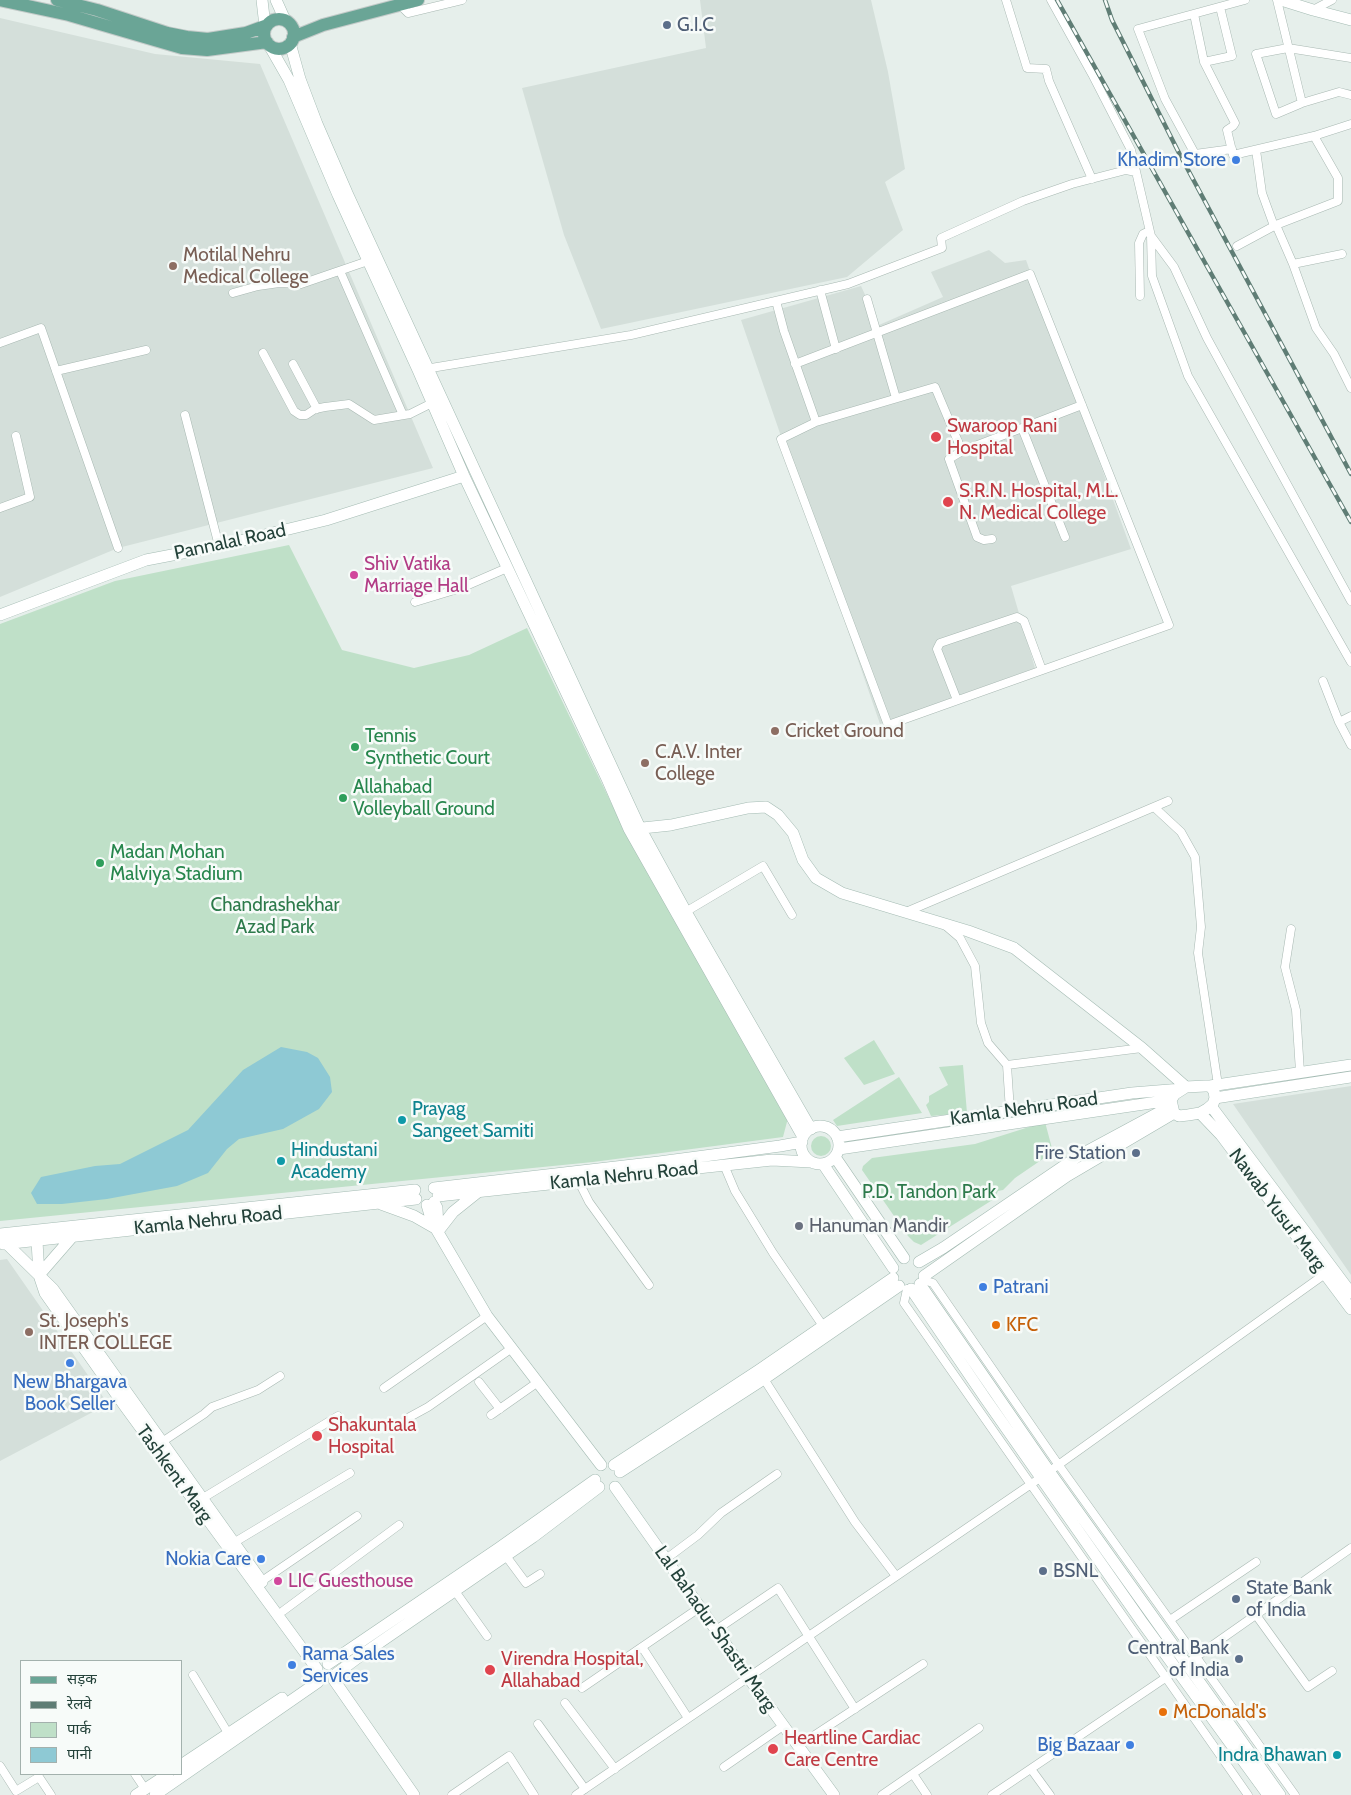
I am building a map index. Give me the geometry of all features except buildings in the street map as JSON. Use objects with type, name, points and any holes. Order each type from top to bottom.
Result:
[{"type":"main road","points":[[0,0],[69,15],[182,48],[207,50],[268,44],[280,49],[290,32],[407,2]]},
{"type":"main road","points":[[57,0],[186,37],[208,39],[246,33],[266,26],[276,19],[290,32]]},
{"type":"main road","points":[[262,0],[266,26],[264,34],[268,44],[289,80],[368,262],[423,369],[432,402],[464,476],[608,781],[805,1136],[802,1152],[811,1162],[823,1164],[830,1162],[837,1153]]},
{"type":"main road","points":[[276,0],[290,32],[300,79],[346,193],[423,369],[634,829]]},
{"type":"main road","points":[[1282,0],[1351,20]]},
{"type":"main road","name":"Pannalal Road","points":[[0,615],[146,560],[219,546],[326,520],[464,476]]},
{"type":"main road","points":[[617,1468],[764,1379],[1172,1106],[1175,1094],[1184,1088],[1142,1048],[1014,948],[941,923],[842,893],[816,878],[803,860],[793,833],[778,815],[766,807],[748,808],[671,825],[634,829]]},
{"type":"main road","points":[[1351,1065],[1214,1086],[1213,1102],[1351,1293]]},
{"type":"main road","points":[[1200,1113],[1213,1102],[1351,1077]]},
{"type":"main road","name":"Kamla Nehru Road","points":[[837,1136],[1132,1093],[1214,1086]]},
{"type":"main road","points":[[919,1262],[943,1248],[1080,1155],[1172,1106]]},
{"type":"main road","name":"Kamla Nehru Road","points":[[837,1153],[1172,1106],[1178,1116],[1200,1113]]},
{"type":"main road","name":"Nawab Yusuf Marg","points":[[1200,1113],[1221,1134],[1351,1309]]},
{"type":"main road","points":[[805,1136],[823,1127],[829,1129],[837,1136],[837,1153],[904,1258]]},
{"type":"main road","name":"Kamla Nehru Road","points":[[433,1198],[659,1162],[780,1146],[805,1136]]},
{"type":"main road","name":"Kamla Nehru Road","points":[[433,1198],[578,1180],[772,1160],[811,1162]]},
{"type":"main road","points":[[823,1164],[909,1281],[1045,1474],[1186,1663],[1280,1795]]},
{"type":"main road","points":[[433,1198],[421,1204],[416,1195],[426,1185],[433,1198],[437,1208],[438,1230],[487,1316],[601,1465]]},
{"type":"main road","points":[[438,1230],[453,1212],[478,1192]]},
{"type":"main road","name":"Kamla Nehru Road","points":[[0,1234],[72,1237],[379,1203],[416,1195]]},
{"type":"main road","name":"Kamla Nehru Road","points":[[4,1244],[36,1236],[416,1195]]},
{"type":"main road","points":[[379,1203],[414,1216],[438,1230]]},
{"type":"main road","name":"Tashkent Marg","points":[[36,1236],[39,1275],[45,1293],[124,1405],[414,1795]]},
{"type":"main road","points":[[4,1244],[39,1275],[72,1237]]},
{"type":"main road","points":[[617,1468],[823,1326],[909,1281],[922,1266],[915,1259],[904,1258],[899,1260],[909,1281]]},
{"type":"main road","name":"Tashkent Marg","points":[[39,1275],[53,1289],[235,1542],[406,1795]]},
{"type":"main road","points":[[610,1464],[617,1468],[620,1480],[615,1487],[607,1490],[597,1483],[596,1471],[601,1465],[610,1464]]},
{"type":"main road","points":[[182,1769],[325,1674],[499,1548],[597,1483]]},
{"type":"main road","points":[[182,1764],[228,1733],[325,1674],[360,1656],[506,1556],[597,1483]]},
{"type":"main road","name":"Lal Bahadur Shastri Marg","points":[[615,1487],[748,1677],[834,1795]]},
{"type":"main road","points":[[1186,1663],[1268,1795]]},
{"type":"main road","points":[[145,1793],[167,1775]]},
{"type":"main road","points":[[145,1793],[172,1775]]},
{"type":"street","points":[[407,2],[408,12],[462,0]]},
{"type":"street","points":[[1006,0],[1027,68],[1046,69],[1049,81],[1092,179]]},
{"type":"street","points":[[1051,0],[1131,150],[1150,233],[1152,276],[1188,376],[1351,662]]},
{"type":"street","points":[[1232,149],[1195,154],[1165,99],[1138,29],[1245,0]]},
{"type":"street","points":[[1277,0],[1302,103]]},
{"type":"street","points":[[1313,10],[1332,0]]},
{"type":"street","points":[[1204,62],[1232,56],[1220,7]]},
{"type":"street","points":[[1194,14],[1204,62],[1235,123],[1227,130],[1233,154],[1314,136],[1351,124]]},
{"type":"street","points":[[1351,58],[1288,48],[1256,54],[1276,114],[1302,103],[1339,92],[1351,95]]},
{"type":"street","points":[[1237,246],[1275,226],[1338,201],[1338,178],[1314,136]]},
{"type":"street","points":[[1256,150],[1262,192],[1275,226],[1293,264],[1316,328],[1334,354],[1351,388]]},
{"type":"street","points":[[423,369],[631,335],[848,284],[942,248],[941,238],[1023,201],[1126,170],[1136,172]]},
{"type":"street","points":[[1140,296],[1139,243],[1143,234],[1150,233]]},
{"type":"street","points":[[1150,233],[1174,267],[1207,338],[1351,601]]},
{"type":"street","points":[[1293,264],[1342,254]]},
{"type":"street","points":[[233,293],[258,286],[279,283],[301,284],[368,262]]},
{"type":"street","points":[[340,271],[403,416]]},
{"type":"street","points":[[795,364],[1030,274],[1169,625],[888,725],[781,439],[816,422],[935,386],[962,451]]},
{"type":"street","points":[[820,290],[836,348]]},
{"type":"street","points":[[867,299],[896,398]]},
{"type":"street","points":[[776,301],[795,364],[816,422]]},
{"type":"street","points":[[0,343],[40,328],[118,548]]},
{"type":"street","points":[[56,371],[146,350]]},
{"type":"street","points":[[263,353],[294,411],[300,415],[306,415],[317,409],[348,404],[374,420],[410,414],[432,402]]},
{"type":"street","points":[[293,364],[317,409]]},
{"type":"street","points":[[992,539],[984,540],[977,537],[949,459],[962,451],[1082,405]]},
{"type":"street","points":[[185,415],[219,546]]},
{"type":"street","points":[[1022,428],[1065,537]]},
{"type":"street","points":[[0,508],[30,497],[16,436]]},
{"type":"street","points":[[415,602],[460,588],[507,568]]},
{"type":"street","points":[[957,700],[937,649],[940,643],[1016,617],[1024,621],[1042,670]]},
{"type":"street","points":[[1323,681],[1338,722],[1351,745]]},
{"type":"street","points":[[1338,722],[1351,716]]},
{"type":"street","points":[[906,912],[1168,801]]},
{"type":"street","points":[[1154,807],[1181,832],[1195,857],[1201,927],[1198,953],[1214,1086]]},
{"type":"street","points":[[682,914],[763,866],[792,915]]},
{"type":"street","points":[[941,923],[960,938],[975,966],[981,1023],[988,1043],[1008,1065],[1010,1111]]},
{"type":"street","points":[[1291,929],[1285,968],[1296,1010],[1300,1072]]},
{"type":"street","points":[[1008,1065],[1142,1048]]},
{"type":"street","points":[[724,1165],[735,1191],[773,1254],[823,1326]]},
{"type":"street","points":[[578,1180],[589,1202],[649,1285]]},
{"type":"street","points":[[576,1795],[1030,1485],[1325,1274]]},
{"type":"street","points":[[1248,1795],[904,1303],[909,1281],[934,1283],[1058,1464],[1170,1620],[1186,1663],[1296,1795]]},
{"type":"street","points":[[384,1388],[487,1316]]},
{"type":"street","points":[[406,1420],[428,1407],[512,1348]]},
{"type":"street","points":[[162,1442],[204,1414],[212,1406],[258,1390],[280,1376]]},
{"type":"street","points":[[764,1379],[855,1522],[896,1576]]},
{"type":"street","points":[[479,1382],[500,1409]]},
{"type":"street","points":[[491,1415],[538,1382]]},
{"type":"street","points":[[203,1498],[338,1416]]},
{"type":"street","points":[[235,1542],[350,1473]]},
{"type":"street","points":[[666,1559],[698,1535],[721,1514],[777,1474]]},
{"type":"street","points":[[262,1581],[357,1516]]},
{"type":"street","points":[[283,1611],[399,1525]]},
{"type":"street","points":[[992,1795],[1351,1548]]},
{"type":"street","points":[[506,1556],[526,1583],[540,1574]]},
{"type":"street","points":[[1170,1620],[1256,1562]]},
{"type":"street","points":[[716,1630],[778,1588],[855,1709]]},
{"type":"street","points":[[455,1591],[487,1636]]},
{"type":"street","points":[[582,1688],[699,1608]]},
{"type":"street","points":[[1256,1615],[1308,1687],[1332,1671]]},
{"type":"street","points":[[642,1647],[688,1718]]},
{"type":"street","points":[[798,1746],[923,1664]]},
{"type":"street","points":[[193,1676],[228,1733]]},
{"type":"street","points":[[565,1703],[615,1769]]},
{"type":"street","points":[[538,1724],[585,1789]]},
{"type":"street","points":[[724,1767],[783,1726]]},
{"type":"street","points":[[882,1795],[979,1728]]},
{"type":"street","points":[[452,1795],[509,1756],[534,1795]]},
{"type":"street","points":[[0,1766],[16,1791],[39,1777],[51,1795]]},
{"type":"street","points":[[1031,1769],[1050,1795]]},
{"type":"street","points":[[913,1774],[927,1795]]},
{"type":"street","points":[[136,1775],[145,1793]]},
{"type":"shaded area","points":[[700,0],[871,0],[888,72],[905,169],[885,182],[903,230],[847,277],[601,329],[564,235],[522,88],[706,48]]},
{"type":"shaded area","name":"Motilal Nehru Medical College","points":[[0,18],[155,54],[260,64],[433,468],[118,548],[0,597]]},
{"type":"shaded area","name":"Swaroop Rani Hospital","points":[[989,250],[1005,263],[1026,260],[1131,549],[1011,586],[1035,668],[880,724],[741,320],[861,286],[879,325],[943,297],[931,272]]},
{"type":"shaded area","points":[[1351,1086],[1351,1275],[1233,1104]]},
{"type":"shaded area","name":"St. Joseph's INTER COLLEGE","points":[[7,1259],[108,1404],[0,1461],[0,1260]]},
{"type":"green space","name":"Chandrashekhar Azad Park","points":[[289,545],[342,650],[414,668],[469,655],[527,628],[629,840],[788,1118],[783,1137],[593,1162],[0,1221],[0,624],[115,581]]},
{"type":"green space","points":[[874,1040],[895,1074],[864,1085],[844,1058]]},
{"type":"green space","points":[[963,1065],[967,1113],[931,1116],[926,1105],[929,1102],[929,1096],[948,1085],[939,1067]]},
{"type":"green space","points":[[899,1077],[922,1113],[837,1126],[833,1120]]},
{"type":"green space","name":"P.D. Tandon Park","points":[[1045,1122],[1053,1152],[1015,1178],[1003,1190],[998,1191],[994,1199],[921,1245],[914,1242],[908,1236],[862,1170],[863,1166],[872,1158],[975,1144]]},
{"type":"green space","points":[[821,1136],[828,1139],[831,1146],[828,1153],[821,1156],[814,1153],[811,1146],[814,1139]]},
{"type":"water","points":[[281,1047],[307,1052],[318,1058],[330,1077],[332,1092],[319,1109],[283,1129],[239,1139],[227,1149],[208,1173],[177,1186],[107,1199],[62,1204],[37,1204],[31,1193],[41,1177],[95,1166],[120,1164],[188,1130],[243,1070]]},
{"type":"railway","points":[[1057,0],[1351,522]]},
{"type":"railway","points":[[1105,0],[1112,20],[1179,153],[1351,474]]},
{"type":"place","name":"G.I.C","points":[[667,25]]},
{"type":"place","name":"Khadim Store","points":[[1236,160]]},
{"type":"place","name":"Motilal Nehru Medical College","points":[[173,266]]},
{"type":"place","name":"Swaroop Rani Hospital","points":[[936,437]]},
{"type":"place","name":"S.R.N. Hospital, M.L. N. Medical College","points":[[948,502]]},
{"type":"place","name":"Shiv Vatika Marriage Hall","points":[[354,575]]},
{"type":"place","name":"Cricket Ground","points":[[775,731]]},
{"type":"place","name":"Tennis Synthetic Court","points":[[355,747]]},
{"type":"place","name":"C.A.V. Inter College","points":[[645,763]]},
{"type":"place","name":"Allahabad Volleyball Ground","points":[[343,798]]},
{"type":"place","name":"Madan Mohan Malviya Stadium","points":[[100,863]]},
{"type":"place","name":"Prayag Sangeet Samiti","points":[[402,1120]]},
{"type":"place","name":"Fire Station","points":[[1136,1153]]},
{"type":"place","name":"Hindustani Academy","points":[[281,1161]]},
{"type":"place","name":"Hanuman Mandir","points":[[799,1226]]},
{"type":"place","name":"Patrani","points":[[983,1287]]},
{"type":"place","name":"KFC","points":[[996,1325]]},
{"type":"place","name":"St. Joseph's INTER COLLEGE","points":[[29,1332]]},
{"type":"place","name":"New Bhargava Book Seller","points":[[70,1363]]},
{"type":"place","name":"Shakuntala Hospital","points":[[317,1436]]},
{"type":"place","name":"Nokia Care","points":[[261,1559]]},
{"type":"place","name":"BSNL","points":[[1043,1571]]},
{"type":"place","name":"LIC Guesthouse","points":[[278,1581]]},
{"type":"place","name":"State Bank of India","points":[[1236,1599]]},
{"type":"place","name":"Central Bank of India","points":[[1239,1659]]},
{"type":"place","name":"Rama Sales Services","points":[[292,1665]]},
{"type":"place","name":"Virendra Hospital, Allahabad","points":[[490,1670]]},
{"type":"place","name":"McDonald's","points":[[1163,1712]]},
{"type":"place","name":"Big Bazaar","points":[[1130,1745]]},
{"type":"place","name":"Heartline Cardiac Care Centre","points":[[773,1749]]},
{"type":"place","name":"Indra Bhawan","points":[[1337,1755]]}]
